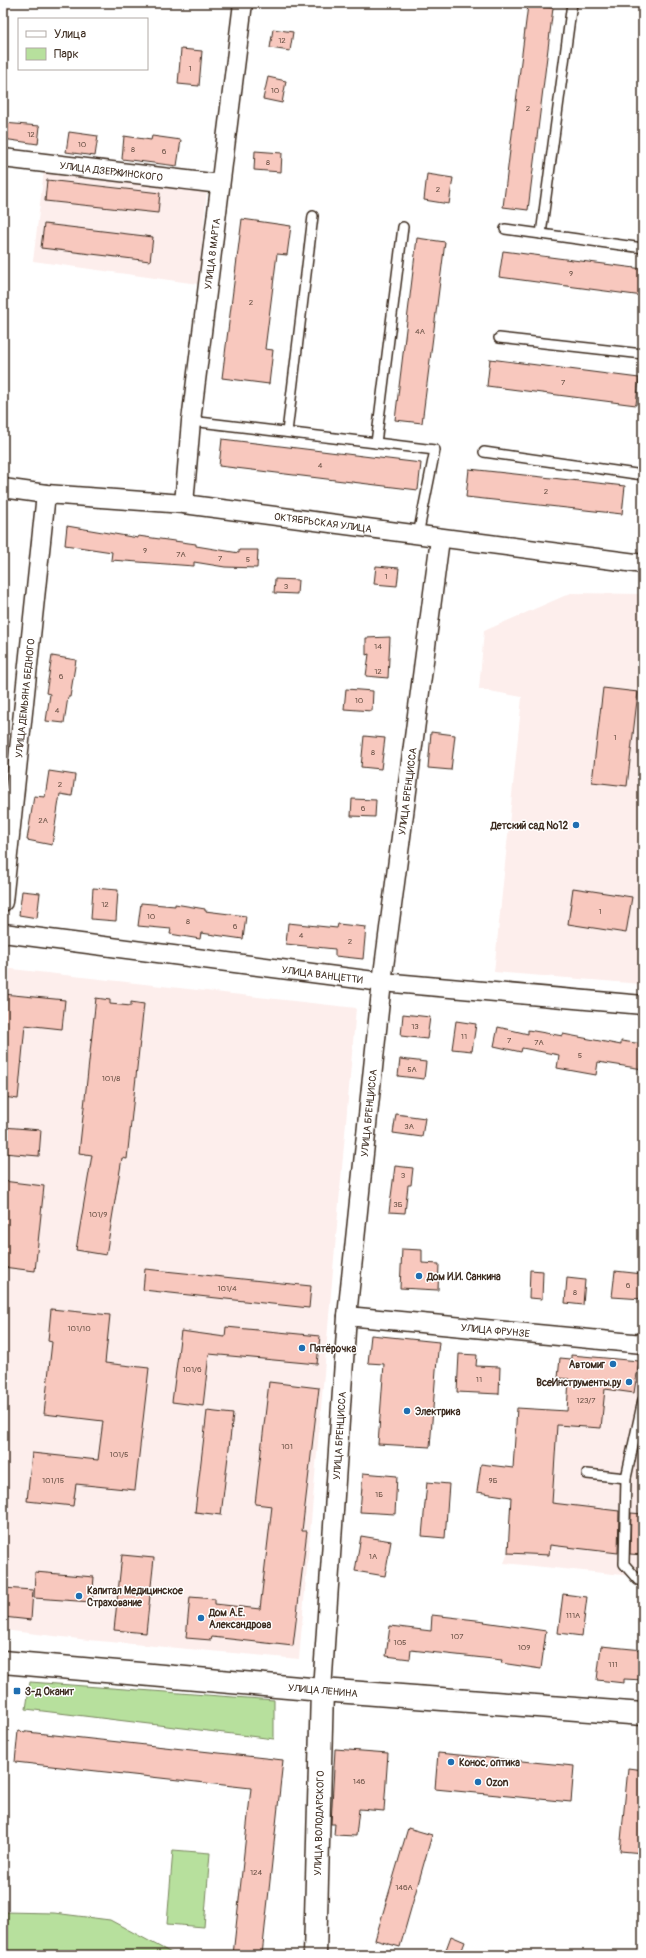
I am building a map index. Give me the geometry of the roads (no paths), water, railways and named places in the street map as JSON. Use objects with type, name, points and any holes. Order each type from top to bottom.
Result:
[{"type":"main road","name":"УЛИЦА ЛЕНИНА","points":[[3,1662],[322,1690],[643,1714]]},
{"type":"main road","name":"УЛИЦА ВОЛОДАРСКОГО","points":[[315,1955],[322,1690]]},
{"type":"street","name":"УЛИЦА 8 МАРТА","points":[[184,504],[191,421],[243,3]]},
{"type":"street","name":"УЛИЦА ДЗЕРЖИНСКОГО","points":[[3,158],[220,184]]},
{"type":"street","name":"ОКТЯБРЬСКАЯ УЛИЦА","points":[[3,488],[46,494],[184,504],[440,539],[643,564]]},
{"type":"street","name":"УЛИЦА ДЕМЬЯНА БЕДНОГО","points":[[3,902],[46,494]]},
{"type":"street","name":"УЛИЦА БРЕНЦИССА","points":[[322,1690],[347,1316],[382,982],[440,539]]},
{"type":"street","name":"УЛИЦА ВАНЦЕТТИ","points":[[3,933],[382,982],[643,1005]]},
{"type":"street","name":"УЛИЦА ФРУНЗЕ","points":[[347,1316],[643,1344]]},
{"type":"lane","points":[[542,234],[572,3]]},
{"type":"lane","points":[[287,432],[313,216]]},
{"type":"lane","points":[[376,443],[403,227]]},
{"type":"lane","points":[[505,229],[643,248]]},
{"type":"lane","points":[[499,338],[643,354]]},
{"type":"lane","points":[[191,421],[435,450],[418,535]]},
{"type":"lane","points":[[484,452],[643,475]]},
{"type":"lane","points":[[643,1400],[626,1478],[624,1564],[638,1580],[643,1581]]},
{"type":"lane","points":[[587,1474],[626,1478]]},
{"type":"place","name":"Детский сад №12","points":[[576,825]]},
{"type":"place","name":"Дом И.И. Санкина","points":[[419,1276]]},
{"type":"place","name":"Пятёрочка","points":[[302,1348]]},
{"type":"place","name":"Автомиг","points":[[613,1364]]},
{"type":"place","name":"ВсеИнструменты.ру","points":[[629,1382]]},
{"type":"place","name":"Электрика","points":[[407,1411]]},
{"type":"place","name":"Капитал Медицинское Страхование","points":[[79,1596]]},
{"type":"place","name":"Дом А.Е. Александрова","points":[[201,1618]]},
{"type":"place","name":"З-д Оканит","points":[[17,1691]]},
{"type":"place","name":"Конос, оптика","points":[[451,1762]]},
{"type":"place","name":"Ozon","points":[[478,1782]]}]
